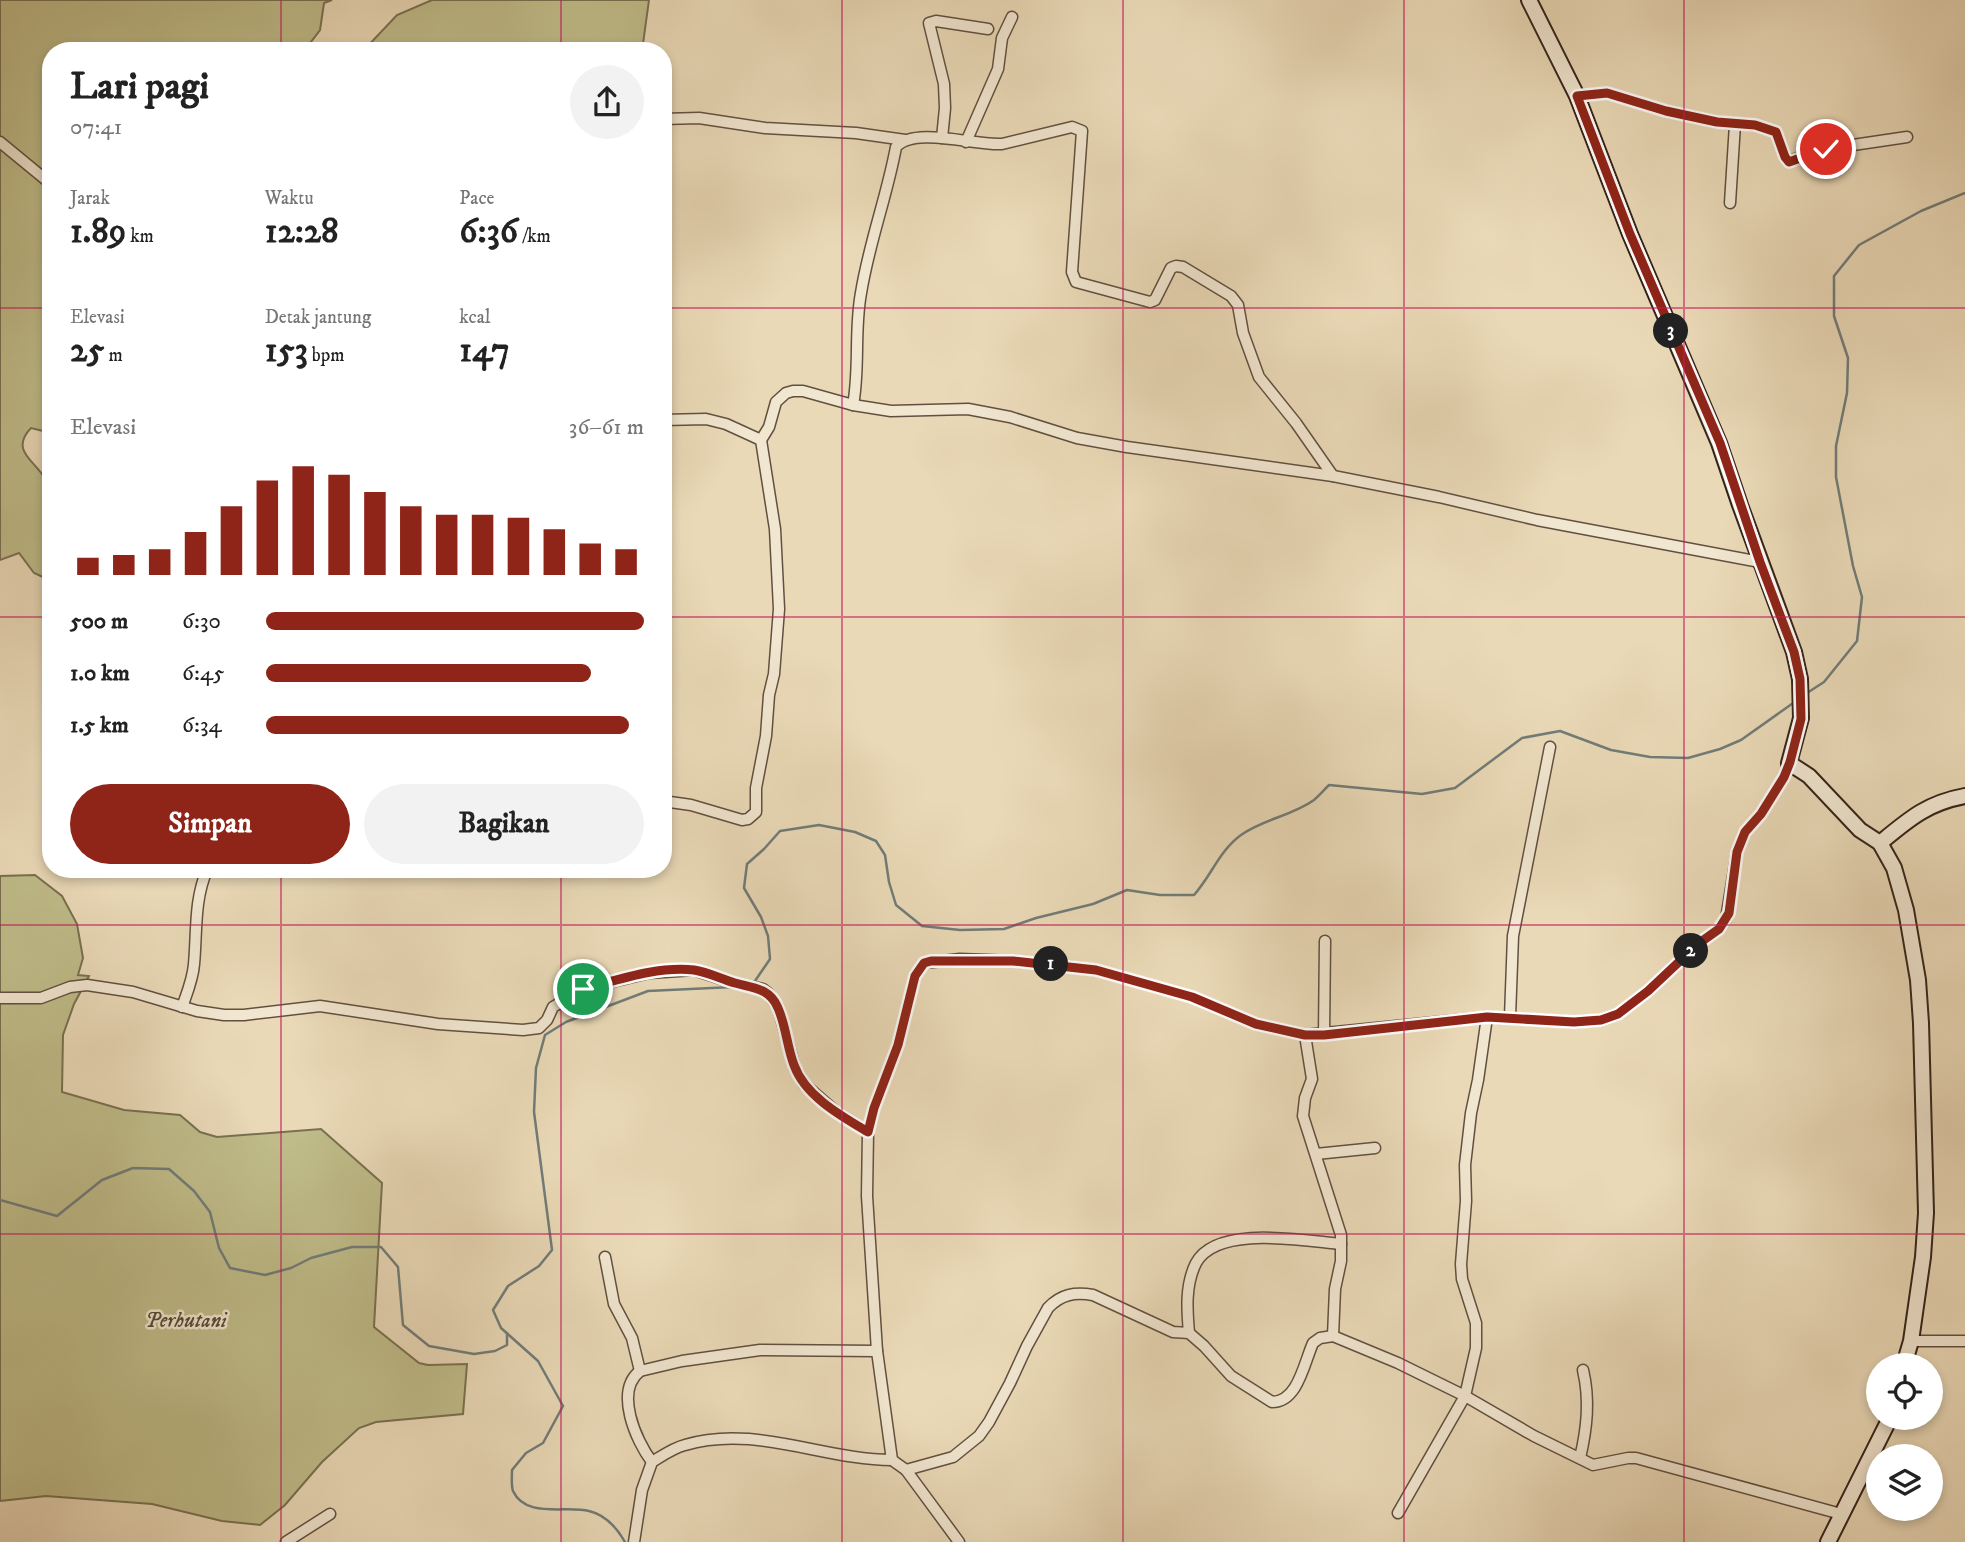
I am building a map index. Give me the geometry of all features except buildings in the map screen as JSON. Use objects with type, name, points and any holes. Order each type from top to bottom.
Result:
[{"type":"street","points":[[892,1460],[877,1351],[867,1196],[868,1132],[874,1108],[898,1045],[915,976],[924,963],[960,960],[1026,962],[1096,970],[1192,997],[1256,1024],[1305,1035],[1487,1017],[1589,1022],[1618,1014],[1648,991],[1698,944],[1719,929],[1729,913],[1737,852],[1745,832],[1761,814],[1784,777],[1801,719],[1794,652],[1720,443],[1630,234],[1577,96],[1529,0]]},
{"type":"street","points":[[966,142],[998,69],[1002,38],[1012,17]]},
{"type":"street","points":[[942,138],[944,84],[929,23],[936,21],[988,29]]},
{"type":"street","points":[[1577,96],[1607,93],[1666,111],[1735,124],[1755,125],[1776,132],[1789,162],[1826,149],[1907,137]]},
{"type":"street","points":[[672,119],[699,118],[765,128],[843,131],[905,139],[942,138],[1002,144],[1072,127],[1082,131],[1072,272],[1076,282],[1150,302],[1155,300],[1171,268],[1176,265],[1231,296],[1239,309],[1243,333],[1259,377],[1334,476]]},
{"type":"street","points":[[1730,203],[1735,124]]},
{"type":"street","points":[[853,405],[860,295],[897,147],[905,139]]},
{"type":"street","points":[[0,142],[42,177]]},
{"type":"street","points":[[672,802],[742,820],[748,819],[756,812],[756,788],[774,674],[779,609],[775,529],[761,440],[769,427],[776,402],[793,391],[891,411],[978,411],[1010,416],[1077,438],[1102,443],[1334,476],[1536,520],[1760,562]]},
{"type":"street","points":[[672,420],[706,419],[726,424],[761,440]]},
{"type":"street","points":[[1510,1017],[1513,936],[1550,747]]},
{"type":"street","points":[[1790,762],[1809,776],[1860,830],[1880,843],[1894,868],[1901,889],[1918,980],[1926,1213],[1923,1257],[1908,1353]]},
{"type":"street","points":[[1880,843],[1915,814],[1943,800],[1965,796]]},
{"type":"street","points":[[182,1007],[194,965],[195,920],[203,878]]},
{"type":"street","points":[[1324,1035],[1325,941]]},
{"type":"street","points":[[0,998],[41,998],[70,987],[87,985],[133,992],[182,1007],[223,1015],[320,1006],[438,1024],[523,1030],[539,1028],[547,1020],[553,1007],[583,989],[649,973],[694,970],[763,989],[778,1007],[795,1068],[804,1084],[835,1111],[868,1132]]},
{"type":"street","points":[[1398,1513],[1465,1396],[1476,1348],[1476,1323],[1462,1279],[1461,1264],[1466,1201],[1465,1165],[1487,1017]]},
{"type":"street","points":[[1305,1035],[1312,1079],[1305,1098],[1303,1116],[1338,1225],[1341,1244],[1341,1261],[1334,1300],[1333,1336]]},
{"type":"street","points":[[1316,1154],[1375,1148]]},
{"type":"street","points":[[1189,1334],[1187,1306],[1190,1280],[1198,1261],[1214,1247],[1235,1239],[1341,1244]]},
{"type":"street","points":[[605,1257],[614,1304],[632,1338],[640,1371]]},
{"type":"street","points":[[906,1470],[953,1457],[979,1436],[1005,1393],[1048,1308],[1058,1298],[1070,1294],[1093,1295],[1173,1332],[1189,1334],[1204,1346],[1231,1376],[1272,1402],[1286,1400],[1293,1393],[1313,1343],[1333,1336],[1398,1363],[1465,1396],[1534,1436],[1593,1465],[1636,1458],[1841,1514]]},
{"type":"street","points":[[1911,1341],[1965,1341]]},
{"type":"street","points":[[652,1462],[641,1448],[629,1411],[630,1386],[640,1371],[682,1361],[760,1350],[877,1351]]},
{"type":"street","points":[[1580,1458],[1586,1435],[1588,1405],[1583,1370]]},
{"type":"street","points":[[1828,1542],[1885,1430]]},
{"type":"street","points":[[634,1542],[642,1490],[652,1462],[684,1445],[717,1439],[738,1439],[765,1441],[873,1460],[892,1460],[906,1470],[959,1542]]},
{"type":"street","points":[[286,1542],[330,1514]]},
{"type":"green space","points":[[0,0],[332,0],[324,3],[320,30],[311,42],[42,42],[42,431],[31,428],[25,436],[23,449],[42,474],[42,577],[34,573],[19,553],[0,560]]},
{"type":"green space","points":[[432,0],[649,0],[643,42],[372,42],[397,15]]},
{"type":"green space","name":"Perhutani","points":[[35,875],[62,896],[77,924],[83,958],[78,975],[89,976],[74,1004],[63,1035],[62,1092],[124,1110],[180,1115],[200,1132],[217,1137],[321,1129],[382,1183],[374,1327],[419,1363],[467,1364],[463,1414],[376,1422],[359,1428],[322,1462],[285,1505],[260,1525],[222,1521],[152,1504],[46,1496],[0,1501],[0,876]]},
{"type":"waterway","points":[[1807,693],[1824,682],[1857,641],[1862,597],[1853,566],[1836,477],[1836,446],[1847,393],[1848,358],[1834,316],[1834,276],[1859,245],[1921,211],[1965,193]]},
{"type":"waterway","points":[[749,983],[755,981],[770,959],[768,936],[761,917],[744,888],[747,864],[780,831],[819,825],[855,832],[876,841],[885,855],[896,905],[922,926],[960,930],[1004,929],[1093,904],[1127,890],[1160,895],[1194,895],[1227,848],[1241,835],[1305,805],[1329,785],[1422,794],[1455,788],[1522,738],[1560,731],[1611,750],[1650,757],[1688,758],[1741,740],[1796,701]]},
{"type":"waterway","points":[[625,1542],[610,1523],[595,1513],[537,1508],[519,1500],[512,1489],[512,1470],[526,1453],[543,1443],[563,1406],[538,1361],[501,1328],[493,1310],[508,1286],[539,1266],[552,1250],[534,1112],[536,1068],[545,1035],[566,1022],[648,991],[733,987]]},
{"type":"waterway","points":[[0,1200],[57,1216],[102,1180],[133,1168],[169,1169],[194,1191],[210,1212],[219,1248],[230,1268],[265,1275],[352,1247],[381,1247],[398,1267],[403,1325],[429,1346],[474,1354],[495,1351],[507,1345],[507,1333]]},
{"type":"route","points":[[583,989],[649,973],[674,970],[694,970],[763,989],[778,1007],[795,1068],[804,1084],[835,1111],[868,1132],[885,1076],[898,1045],[915,976],[919,967],[931,961],[1013,961],[1096,970],[1192,997],[1256,1024],[1305,1035],[1487,1017],[1589,1022],[1618,1014],[1719,929],[1726,919],[1737,852],[1745,832],[1761,814],[1790,762],[1801,719],[1800,679],[1794,652],[1720,443],[1630,234],[1577,96],[1607,93],[1666,111],[1717,122],[1768,128],[1776,132],[1789,162],[1826,149]]}]
